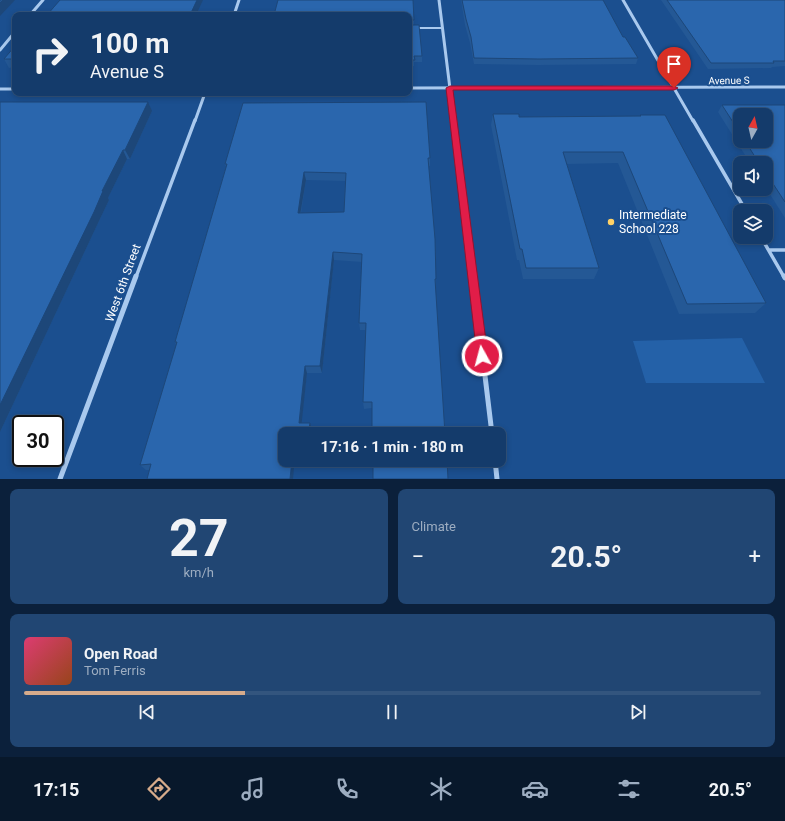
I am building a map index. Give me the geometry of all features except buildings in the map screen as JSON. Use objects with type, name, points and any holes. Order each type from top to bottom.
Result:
[{"type":"street","points":[[33,12],[43,0]]},
{"type":"street","points":[[235,12],[240,0]]},
{"type":"street","points":[[439,0],[491,427]]},
{"type":"street","points":[[623,0],[742,204]]},
{"type":"street","points":[[0,50],[12,36]]},
{"type":"street","name":"Avenue S","points":[[412,88],[785,87]]},
{"type":"street","points":[[0,89],[12,89]]},
{"type":"street","name":"West 6th Street","points":[[60,479],[204,96]]},
{"type":"street","points":[[765,244],[785,278]]},
{"type":"street","points":[[769,250],[785,250]]},
{"type":"street","points":[[496,467],[497,479]]},
{"type":"lane","points":[[412,28],[442,28]]},
{"type":"shaded area","points":[[742,338],[765,383],[646,383],[633,341]]},
{"type":"place","name":"Intermediate School 228","points":[[611,222]]},
{"type":"route","points":[[482,356],[450,88],[674,88]]}]
